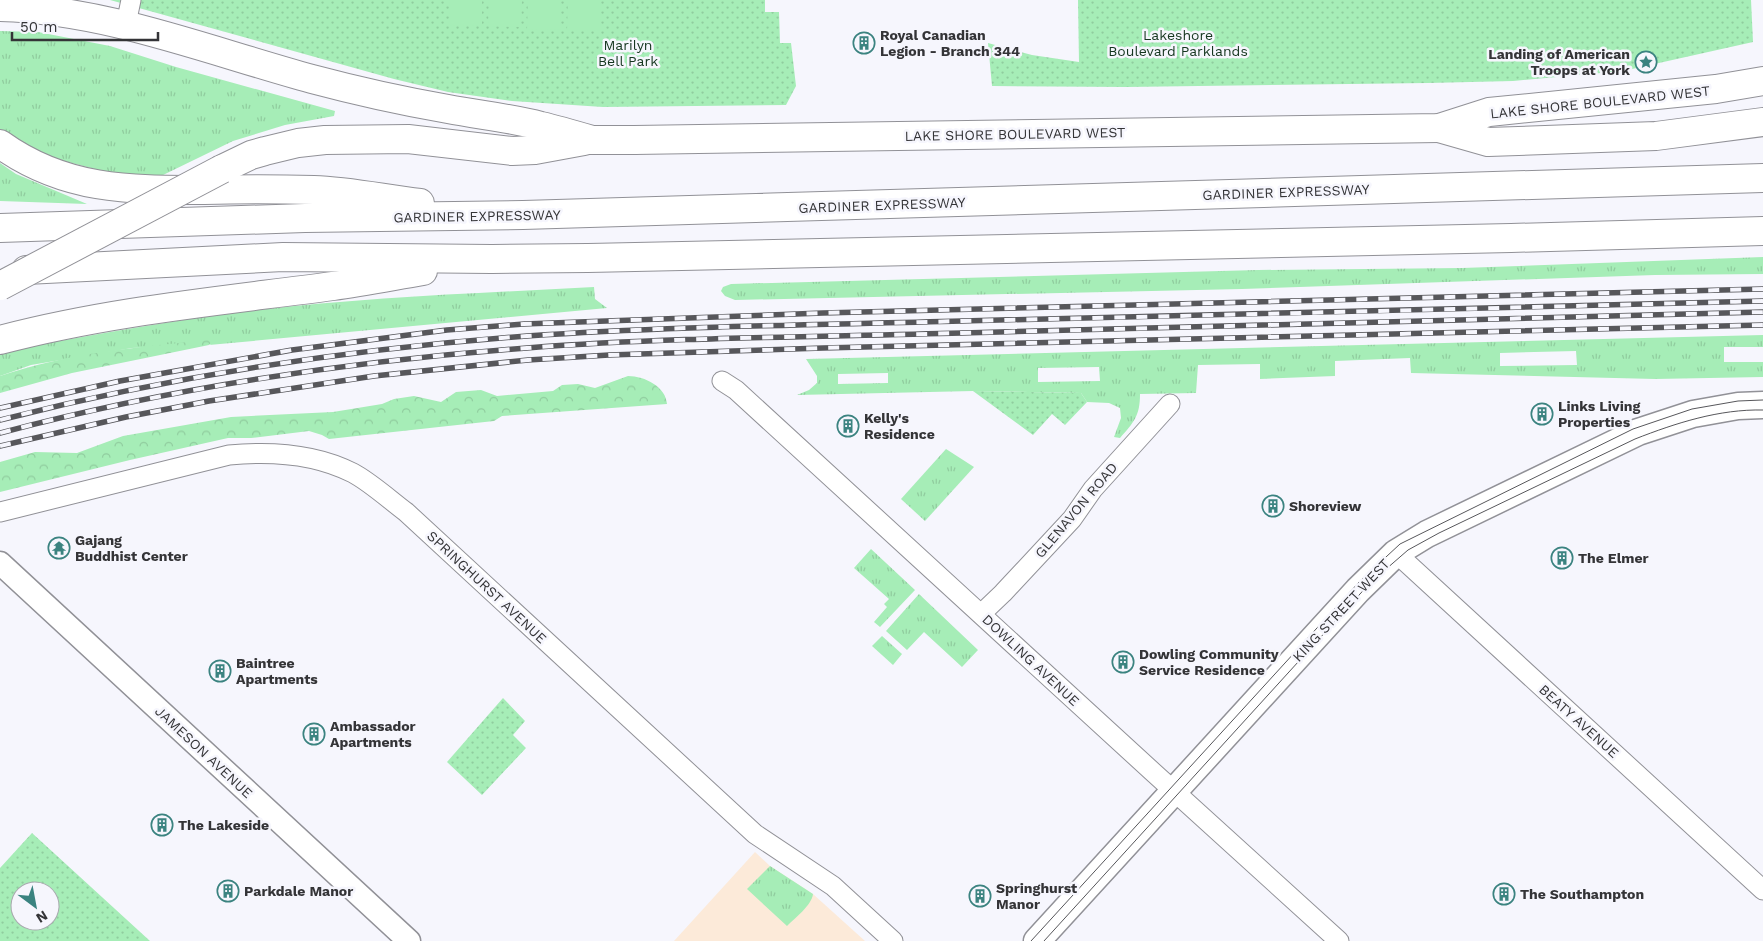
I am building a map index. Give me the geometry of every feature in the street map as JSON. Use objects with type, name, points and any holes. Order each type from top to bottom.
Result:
[{"type":"main road","points":[[0,7],[71,14],[128,12],[303,76],[374,94],[541,126],[592,140]]},
{"type":"main road","name":"LAKE SHORE BOULEVARD WEST","points":[[1439,128],[1489,112],[1716,89],[1763,81]]},
{"type":"main road","name":"LAKE SHORE BOULEVARD WEST","points":[[592,140],[1439,128],[1488,142],[1656,136],[1763,122]]},
{"type":"main road","points":[[0,286],[222,169],[265,150],[325,140],[408,139],[512,151],[535,150],[592,140]]},
{"type":"main road","points":[[0,144],[33,166],[81,182],[109,188],[148,190],[316,190],[523,216]]},
{"type":"main road","name":"GARDINER EXPRESSWAY","points":[[0,228],[305,218],[523,216],[1763,178]]},
{"type":"main road","points":[[0,272],[283,257],[492,259],[1763,231]]},
{"type":"main road","points":[[0,340],[42,329],[184,304],[334,286],[492,259]]},
{"type":"main road","name":"KING STREET WEST","points":[[1037,941],[1358,590],[1396,553],[1427,534],[1638,432],[1694,414],[1738,406],[1763,405]]},
{"type":"street","name":"DOWLING AVENUE","points":[[722,381],[744,397],[1339,941]]},
{"type":"street","name":"GLENAVON ROAD","points":[[981,614],[1072,519],[1093,489],[1170,404]]},
{"type":"street","name":"SPRINGHURST AVENUE","points":[[0,512],[238,454],[258,452],[317,459],[354,474],[406,512],[755,834],[833,886],[893,941]]},
{"type":"street","name":"BEATY AVENUE","points":[[1396,553],[1763,890]]},
{"type":"street","name":"JAMESON AVENUE","points":[[0,563],[409,941]]},
{"type":"shaded area","points":[[755,852],[770,866],[813,894],[865,941],[674,941]]},
{"type":"green space","name":"Marilyn Bell Park","points":[[110,0],[765,0],[765,12],[779,12],[780,43],[791,43],[796,86],[786,105],[603,107],[512,101],[448,92],[394,79]]},
{"type":"green space","points":[[450,0],[482,0],[482,26],[449,25]]},
{"type":"green space","points":[[489,0],[522,0],[521,27],[488,26]]},
{"type":"green space","points":[[528,0],[561,0],[560,30],[527,29]]},
{"type":"green space","points":[[568,0],[601,0],[600,31],[567,30]]},
{"type":"green space","name":"Lakeshore Boulevard Parklands","points":[[1078,0],[1751,0],[1753,42],[1623,71],[1513,81],[1126,87],[992,86],[988,43],[1032,55],[1079,62]]},
{"type":"green space","points":[[0,31],[38,32],[110,46],[176,67],[335,111],[334,116],[285,125],[233,141],[161,176],[114,174],[45,156],[18,142],[0,129]]},
{"type":"green space","points":[[0,163],[16,174],[87,204],[0,201]]},
{"type":"green space","points":[[1763,257],[1763,274],[1655,275],[1242,289],[735,300],[725,296],[721,291],[723,287],[731,284],[1258,270],[1462,268]]},
{"type":"green space","points":[[594,287],[595,299],[607,308],[209,345],[211,344],[132,348],[31,365],[0,376],[0,352],[96,334],[193,319],[258,310],[342,302]]},
{"type":"green space","points":[[1763,335],[1763,347],[1724,347],[1724,362],[1763,362],[1763,377],[1655,379],[1411,373],[1410,358],[1335,361],[1335,376],[1260,379],[1260,364],[1198,365],[1196,393],[1140,394],[1139,408],[1135,418],[1120,438],[1114,437],[1121,418],[1120,408],[1109,403],[1087,402],[1081,393],[973,391],[797,395],[809,390],[817,383],[817,376],[806,359]],"holes":[[[1576,351],[1577,365],[1500,366],[1500,353]],[[1099,367],[1100,381],[1038,382],[1038,368]],[[888,373],[888,383],[838,384],[838,374]]]},
{"type":"green space","points":[[209,340],[211,342],[209,345],[72,373],[0,393],[0,376],[25,368],[103,352]]},
{"type":"green space","points":[[628,376],[648,380],[654,384],[663,392],[667,404],[502,416],[494,421],[329,439],[309,431],[251,438],[228,438],[0,492],[0,462],[35,452],[77,453],[123,436],[231,417],[333,412],[382,404],[394,399],[414,396],[441,402],[456,392],[481,390],[497,396],[553,391],[562,385],[578,384],[595,388]]},
{"type":"green space","points":[[973,391],[1081,393],[1087,402],[1065,425],[1052,414],[1033,435]]},
{"type":"green space","points":[[946,449],[974,467],[925,521],[901,499]]},
{"type":"green space","points":[[871,549],[915,590],[880,627],[874,622],[887,607],[884,604],[889,599],[854,568]]},
{"type":"green space","points":[[919,594],[978,650],[962,667],[924,632],[907,650],[886,631]]},
{"type":"green space","points":[[882,636],[902,654],[893,665],[872,646]]},
{"type":"green space","points":[[503,698],[525,721],[513,735],[526,748],[482,795],[447,762]]},
{"type":"green space","points":[[32,833],[150,941],[0,941],[0,868]]},
{"type":"green space","points":[[770,866],[813,894],[810,903],[787,926],[747,889]]},
{"type":"tram line","points":[[1031,941],[1359,582],[1400,544],[1633,429],[1692,409],[1738,401],[1763,400]]},
{"type":"tram line","points":[[1044,941],[1370,583],[1408,550],[1439,533],[1635,439],[1698,418],[1730,412],[1763,410]]},
{"type":"railway","points":[[0,408],[120,381],[292,350],[447,330],[524,324],[823,313],[1763,289]]},
{"type":"railway","points":[[0,420],[130,390],[262,366],[394,348],[527,336],[744,326],[1763,301]]},
{"type":"railway","points":[[0,433],[129,403],[262,378],[395,360],[581,344],[744,338],[1763,312]]},
{"type":"railway","points":[[0,446],[126,417],[209,401],[374,376],[528,360],[609,355],[823,348],[1763,325]]},
{"type":"place","name":"Royal Canadian Legion - Branch 344","points":[[864,43]]},
{"type":"place","name":"Landing of American Troops at York","points":[[1646,62]]},
{"type":"place","name":"Links Living Properties","points":[[1542,414]]},
{"type":"place","name":"Kelly's Residence","points":[[848,426]]},
{"type":"place","name":"Shoreview","points":[[1273,506]]},
{"type":"place","name":"Gajang Buddhist Center","points":[[59,548]]},
{"type":"place","name":"The Elmer","points":[[1562,558]]},
{"type":"place","name":"Dowling Community Service Residence","points":[[1123,662]]},
{"type":"place","name":"Baintree Apartments","points":[[220,671]]},
{"type":"place","name":"Ambassador Apartments","points":[[314,734]]},
{"type":"place","name":"The Lakeside","points":[[162,825]]},
{"type":"place","name":"Parkdale Manor","points":[[228,891]]},
{"type":"place","name":"The Southampton","points":[[1504,894]]},
{"type":"place","name":"Springhurst Manor","points":[[980,896]]}]
